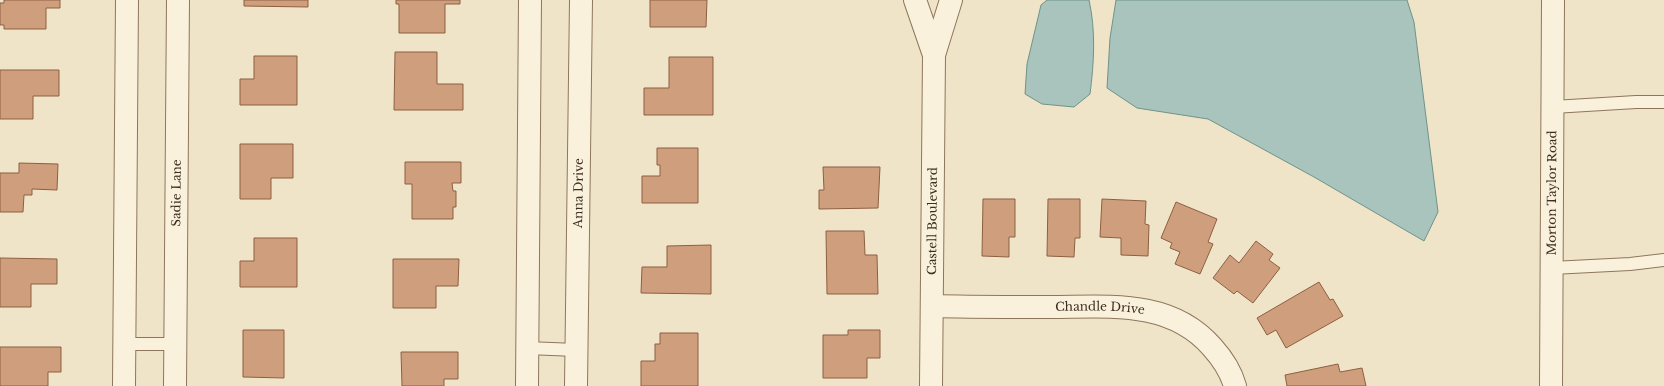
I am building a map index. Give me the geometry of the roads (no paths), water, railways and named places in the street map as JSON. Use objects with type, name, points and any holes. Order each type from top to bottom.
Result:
[{"type":"street","points":[[124,386],[127,0]]},
{"type":"street","name":"Sadie Lane","points":[[175,386],[178,0]]},
{"type":"street","points":[[527,386],[530,0]]},
{"type":"street","name":"Anna Drive","points":[[576,386],[581,0]]},
{"type":"street","name":"Castell Boulevard","points":[[915,0],[934,56]]},
{"type":"street","name":"Castell Boulevard","points":[[931,386],[934,56],[951,0]]},
{"type":"street","name":"Morton Taylor Road","points":[[1551,386],[1554,0]]},
{"type":"street","name":"Chandle Drive","points":[[932,306],[1103,307],[1139,309],[1156,312],[1187,325],[1203,337],[1227,368],[1235,386]]},
{"type":"lane","points":[[1553,107],[1636,102],[1664,102]]},
{"type":"lane","points":[[1552,268],[1630,264],[1664,260]]},
{"type":"lane","points":[[125,344],[176,344]]},
{"type":"lane","points":[[527,348],[576,350]]},
{"type":"water","points":[[1047,0],[1089,0],[1093,23],[1094,47],[1090,94],[1074,107],[1042,104],[1025,94],[1027,64],[1041,5]]},
{"type":"water","points":[[1116,0],[1407,0],[1414,22],[1438,212],[1424,241],[1314,177],[1208,119],[1137,108],[1107,88],[1110,38]]}]
